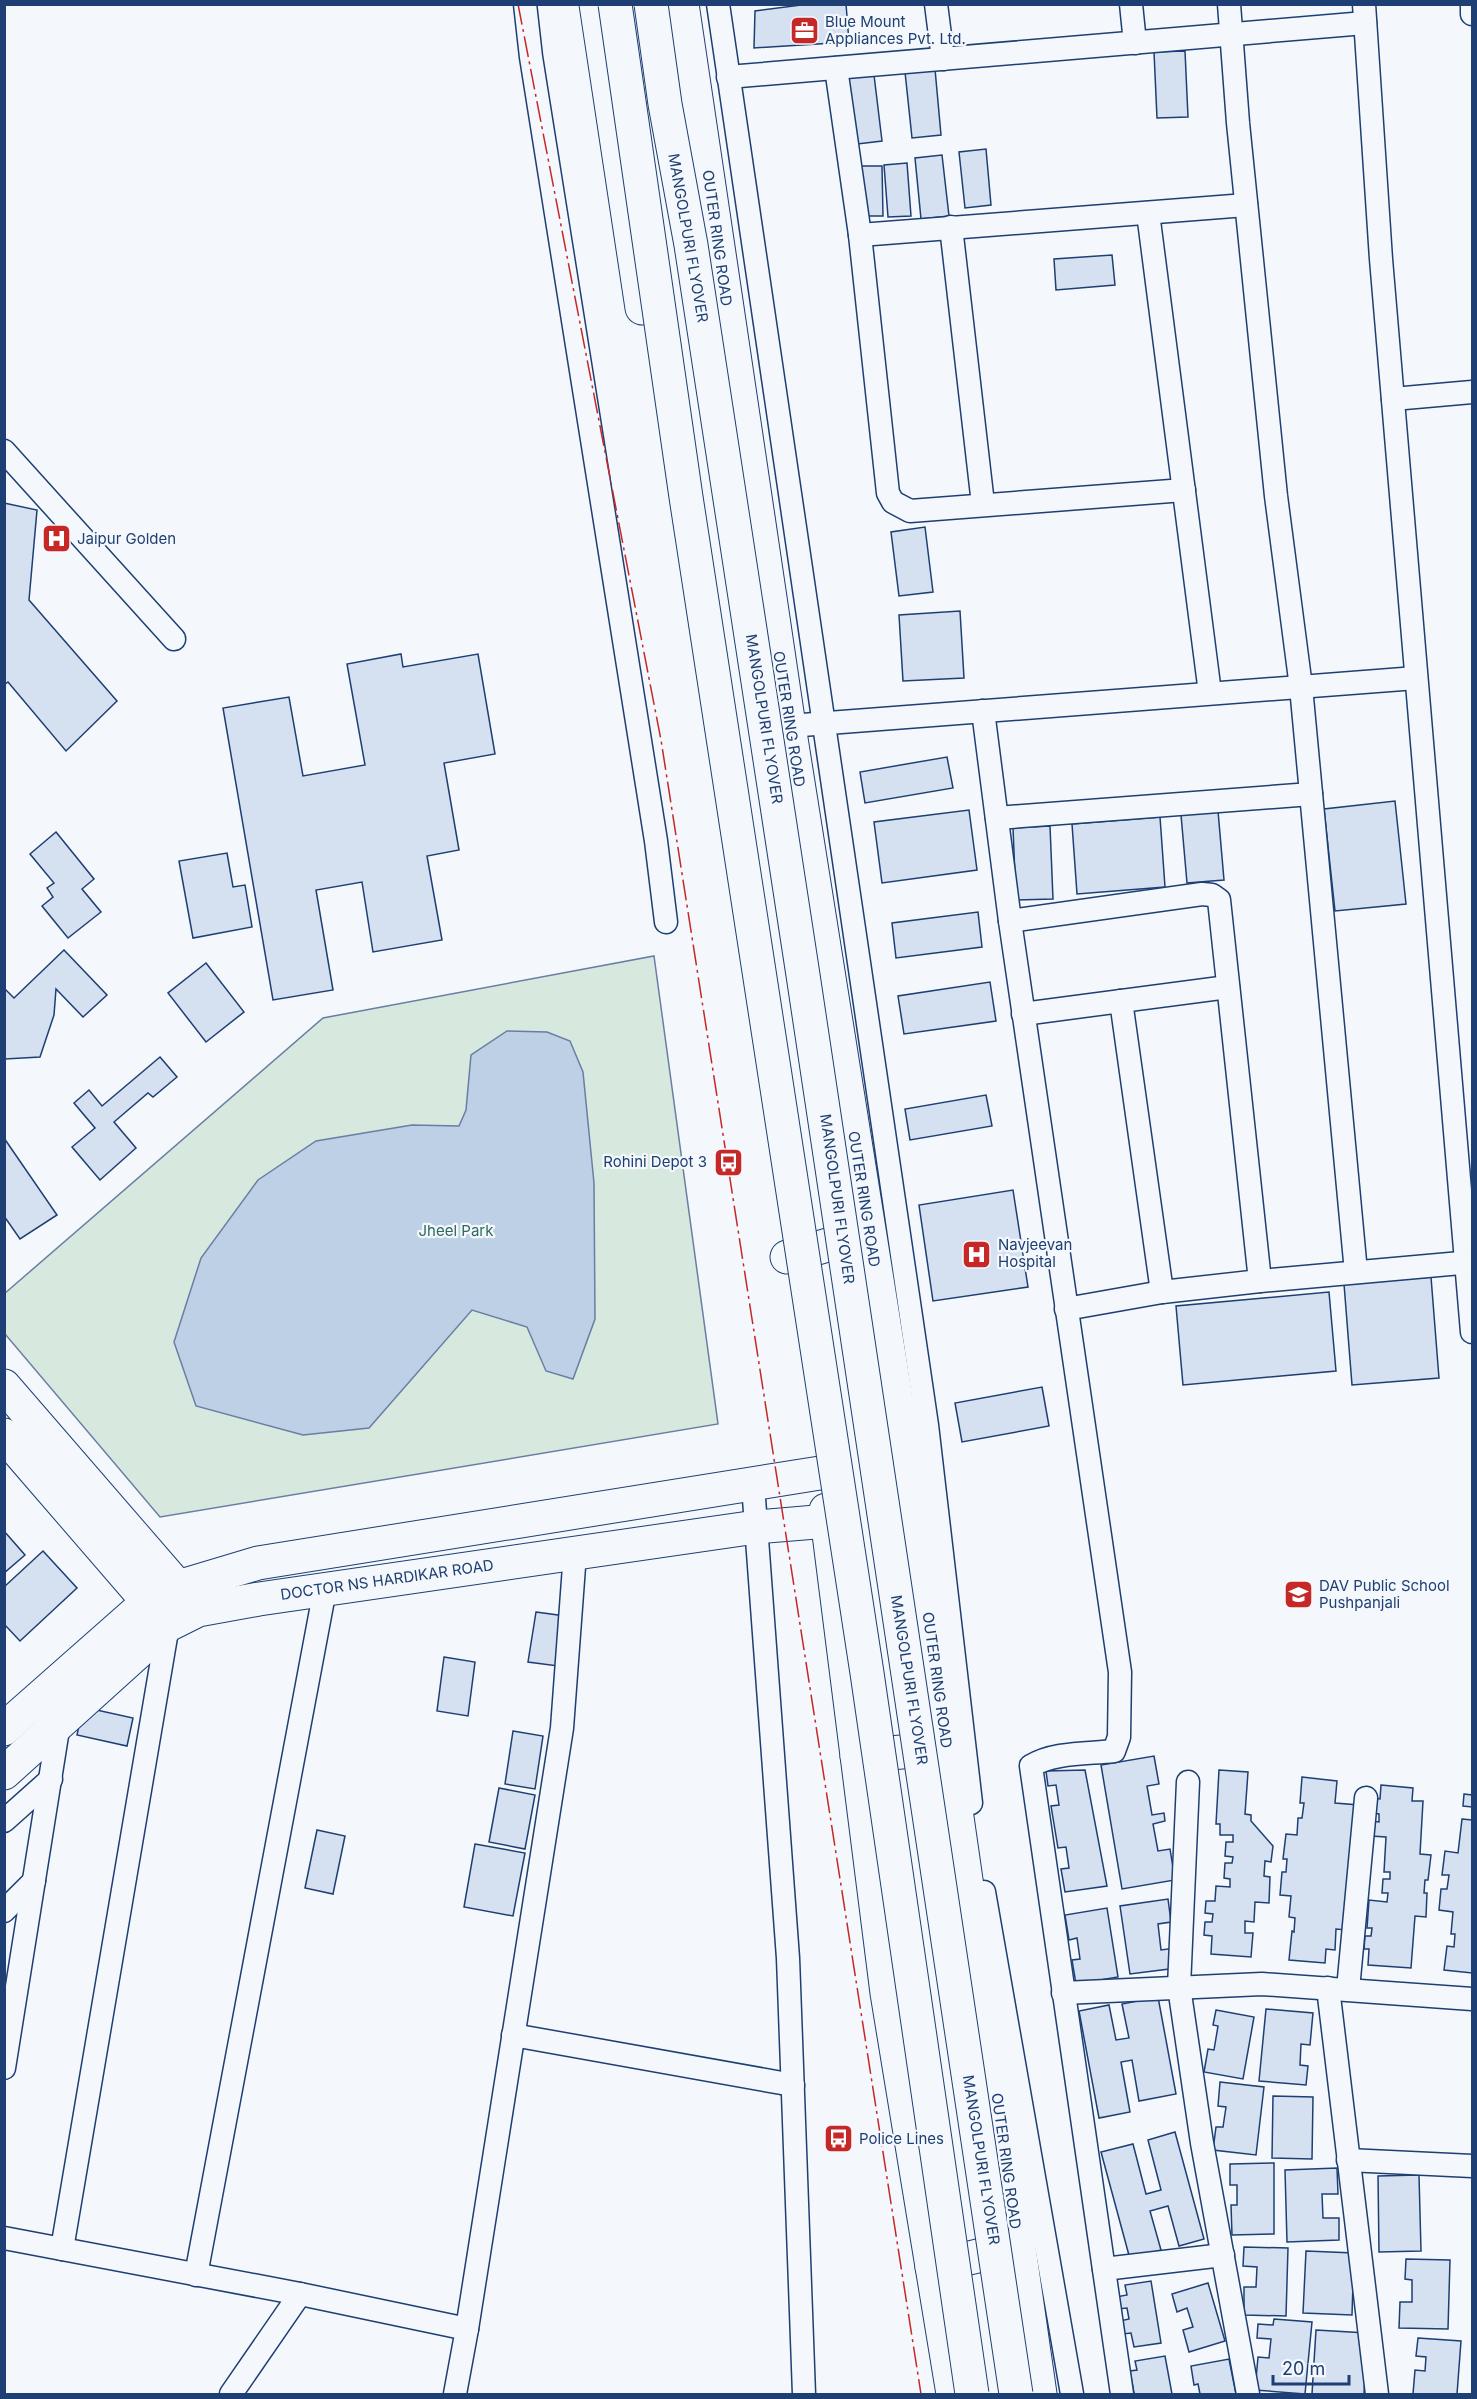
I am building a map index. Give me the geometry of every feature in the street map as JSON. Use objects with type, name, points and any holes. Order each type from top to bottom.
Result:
[{"type":"main road","points":[[596,4],[828,1521],[886,1994],[952,2394]]},
{"type":"main road","points":[[615,4],[686,497],[861,1638],[972,2394]]},
{"type":"main road","name":"MANGOLPURI FLYOVER","points":[[651,4],[665,104],[691,246],[798,939],[1016,2394]]},
{"type":"main road","name":"OUTER RING ROAD","points":[[682,4],[789,726],[905,1456],[1040,2394]]},
{"type":"main road","points":[[787,1257],[870,1232]]},
{"type":"main road","points":[[4,1386],[188,1599]]},
{"type":"main road","points":[[4,1435],[158,1613]]},
{"type":"main road","name":"DOCTOR NS HARDIKAR ROAD","points":[[4,1729],[158,1613],[258,1563],[820,1473]]},
{"type":"main road","name":"DOCTOR NS HARDIKAR ROAD","points":[[188,1599],[325,1589],[756,1527],[828,1521]]},
{"type":"main road","name":"DOCTOR NS HARDIKAR ROAD","points":[[4,1773],[59,1723],[158,1613]]},
{"type":"main road","points":[[857,1756],[946,1748]]},
{"type":"main road","points":[[932,2267],[1018,2246]]},
{"type":"street","points":[[525,4],[533,69],[656,841],[666,922]]},
{"type":"street","points":[[718,4],[927,1425],[975,1844],[1072,2394]]},
{"type":"street","points":[[936,4],[943,59]]},
{"type":"street","points":[[1131,4],[1135,43]]},
{"type":"street","points":[[1229,4],[1246,205],[1276,496],[1301,687],[1356,1272]]},
{"type":"street","points":[[1472,4],[1473,14]]},
{"type":"street","points":[[728,77],[1232,34],[1365,14],[1393,399],[1469,1262],[1473,1332]]},
{"type":"street","points":[[836,68],[860,235],[888,493],[893,502],[910,511],[1184,490]]},
{"type":"street","points":[[860,235],[1246,205]]},
{"type":"street","points":[[1148,213],[1210,693]]},
{"type":"street","points":[[951,227],[983,504]]},
{"type":"street","points":[[1393,399],[1473,392]]},
{"type":"street","points":[[4,451],[174,639]]},
{"type":"street","points":[[789,726],[1416,678]]},
{"type":"street","points":[[983,711],[1023,1014],[1120,1672],[1121,1713],[1119,1737],[1114,1751],[1057,1757],[1038,1761],[1031,1766],[1122,2394]]},
{"type":"street","points":[[997,818],[1311,794]]},
{"type":"street","points":[[1010,921],[1202,894],[1212,895],[1219,900],[1260,1281]]},
{"type":"street","points":[[1023,1014],[1228,987]]},
{"type":"street","points":[[1121,1001],[1162,1292]]},
{"type":"street","points":[[1066,1309],[1162,1292],[1469,1262]]},
{"type":"street","points":[[753,1485],[788,1958],[804,2394]]},
{"type":"street","points":[[455,2394],[562,1728],[575,1553]]},
{"type":"street","points":[[196,2275],[325,1589]]},
{"type":"street","points":[[62,2249],[158,1613]]},
{"type":"street","points":[[4,2068],[59,1723]]},
{"type":"street","points":[[4,1821],[51,1779]]},
{"type":"street","points":[[1188,1782],[1179,1987],[1202,2143],[1248,2394]]},
{"type":"street","points":[[1366,1798],[1338,1988],[1348,2160],[1377,2394]]},
{"type":"street","points":[[4,1911],[34,1881]]},
{"type":"street","points":[[1063,1993],[1262,1984],[1473,1999]]},
{"type":"street","points":[[513,2035],[793,2085]]},
{"type":"street","points":[[1348,2160],[1473,2166]]},
{"type":"street","points":[[4,2238],[300,2294],[467,2329]]},
{"type":"street","points":[[1104,2269],[1223,2255]]},
{"type":"street","points":[[231,2394],[300,2294]]},
{"type":"green space","name":"Jheel Park","points":[[654,956],[718,1424],[160,1517],[5,1334],[4,1294],[323,1018]]},
{"type":"water","points":[[507,1031],[547,1032],[570,1041],[583,1072],[594,1183],[595,1319],[573,1379],[546,1371],[527,1327],[472,1310],[369,1428],[303,1435],[196,1406],[174,1342],[201,1258],[258,1180],[316,1141],[412,1125],[459,1126],[466,1110],[471,1055]]},
{"type":"building","points":[[809,4],[846,4],[849,42],[754,48],[755,11]]},
{"type":"building","points":[[1185,51],[1188,117],[1157,118],[1154,52]]},
{"type":"building","points":[[935,69],[941,135],[912,138],[905,72]]},
{"type":"building","points":[[874,75],[882,141],[849,145],[841,79]]},
{"type":"building","points":[[986,149],[991,205],[965,208],[959,152]]},
{"type":"building","points":[[942,155],[949,216],[921,219],[915,158]]},
{"type":"building","points":[[907,163],[911,216],[888,217],[884,165]]},
{"type":"building","points":[[861,166],[882,166],[883,216],[862,216]]},
{"type":"building","points":[[1112,255],[1115,285],[1056,290],[1054,259]]},
{"type":"building","points":[[4,503],[37,510],[29,600],[117,701],[66,751],[8,682],[4,685]]},
{"type":"building","points":[[925,527],[933,592],[899,596],[891,532]]},
{"type":"building","points":[[960,611],[964,678],[903,681],[899,615]]},
{"type":"building","points":[[401,654],[403,667],[478,654],[495,754],[444,763],[459,850],[427,856],[442,940],[373,952],[362,882],[316,890],[333,990],[273,1000],[223,708],[289,697],[303,776],[365,765],[347,664]]},
{"type":"building","points":[[947,757],[953,788],[865,803],[860,772]]},
{"type":"building","points":[[1395,801],[1406,904],[1335,911],[1324,809]]},
{"type":"building","points":[[969,810],[977,870],[882,883],[874,822]]},
{"type":"building","points":[[1218,811],[1224,880],[1187,883],[1181,815]]},
{"type":"building","points":[[1160,817],[1165,887],[1077,894],[1072,824]]},
{"type":"building","points":[[1050,826],[1053,899],[1016,900],[1013,828]]},
{"type":"building","points":[[56,832],[94,879],[82,889],[101,912],[68,938],[42,906],[53,897],[47,888],[54,883],[30,854]]},
{"type":"building","points":[[227,853],[233,887],[245,885],[252,927],[193,938],[179,861]]},
{"type":"building","points":[[978,912],[982,947],[896,958],[892,923]]},
{"type":"building","points":[[64,950],[107,995],[83,1017],[56,989],[54,1015],[40,1057],[5,1059],[4,988],[14,998]]},
{"type":"building","points":[[206,963],[244,1012],[206,1042],[168,993]]},
{"type":"building","points":[[990,982],[996,1021],[904,1034],[898,996]]},
{"type":"building","points":[[160,1057],[177,1077],[153,1097],[148,1093],[114,1122],[136,1148],[100,1180],[72,1147],[95,1128],[74,1103],[89,1090],[102,1106]]},
{"type":"building","points":[[986,1095],[992,1126],[910,1140],[905,1109]]},
{"type":"building","points":[[4,1138],[57,1215],[20,1239],[4,1216]]},
{"type":"building","points":[[1013,1190],[1028,1287],[933,1301],[919,1205]]},
{"type":"building","points":[[1431,1277],[1439,1378],[1352,1385],[1344,1284]]},
{"type":"building","points":[[1329,1292],[1336,1371],[1183,1385],[1176,1306]]},
{"type":"building","points":[[1042,1387],[1049,1426],[962,1442],[955,1403]]},
{"type":"building","points":[[4,1531],[25,1555],[4,1573]]},
{"type":"building","points":[[43,1551],[77,1588],[20,1641],[4,1624],[4,1587]]},
{"type":"building","points":[[536,1612],[565,1616],[558,1666],[528,1662]]},
{"type":"building","points":[[444,1657],[475,1662],[468,1716],[437,1711]]},
{"type":"building","points":[[83,1707],[133,1718],[127,1746],[77,1735]]},
{"type":"building","points":[[513,1731],[543,1736],[535,1789],[505,1784]]},
{"type":"building","points":[[1154,1756],[1159,1784],[1147,1786],[1152,1815],[1164,1813],[1165,1821],[1153,1824],[1158,1851],[1170,1849],[1175,1880],[1122,1889],[1101,1765]]},
{"type":"building","points":[[1085,1770],[1107,1886],[1065,1892],[1061,1869],[1069,1868],[1066,1847],[1058,1848],[1051,1806],[1059,1805],[1056,1785],[1048,1786],[1046,1771]]},
{"type":"building","points":[[1219,1770],[1248,1772],[1245,1814],[1251,1815],[1251,1821],[1273,1846],[1271,1862],[1265,1861],[1264,1876],[1270,1877],[1269,1903],[1255,1902],[1254,1922],[1245,1921],[1245,1933],[1253,1933],[1251,1957],[1211,1954],[1212,1936],[1204,1935],[1205,1922],[1212,1922],[1213,1914],[1205,1913],[1206,1901],[1215,1901],[1216,1886],[1230,1887],[1230,1879],[1224,1878],[1225,1863],[1232,1863],[1233,1857],[1225,1856],[1226,1842],[1233,1842],[1233,1835],[1220,1835],[1220,1824],[1216,1824]]},
{"type":"building","points":[[1302,1777],[1337,1781],[1335,1803],[1359,1805],[1347,1930],[1336,1929],[1335,1950],[1326,1949],[1325,1963],[1289,1960],[1295,1918],[1289,1917],[1291,1896],[1280,1895],[1282,1872],[1286,1872],[1287,1859],[1283,1859],[1286,1834],[1297,1835],[1298,1818],[1302,1818],[1304,1803],[1300,1803]]},
{"type":"building","points":[[1381,1785],[1413,1788],[1412,1801],[1423,1801],[1420,1854],[1431,1855],[1428,1880],[1425,1880],[1426,1917],[1415,1916],[1411,1968],[1368,1965],[1369,1949],[1364,1949],[1365,1936],[1371,1936],[1372,1928],[1367,1928],[1369,1900],[1387,1902],[1388,1893],[1382,1893],[1383,1879],[1390,1879],[1390,1872],[1384,1872],[1386,1837],[1371,1836],[1372,1821],[1379,1822],[1379,1814],[1371,1813],[1372,1798],[1380,1799]]},
{"type":"building","points":[[499,1788],[535,1795],[525,1849],[489,1842]]},
{"type":"building","points":[[1464,1794],[1472,1795],[1472,1807],[1463,1806]]},
{"type":"building","points":[[1462,1819],[1472,1820],[1472,1973],[1444,1970],[1447,1946],[1454,1947],[1455,1934],[1451,1934],[1453,1912],[1439,1910],[1441,1889],[1447,1889],[1449,1875],[1442,1875],[1445,1851],[1458,1853]]},
{"type":"building","points":[[317,1830],[345,1836],[333,1894],[305,1888]]},
{"type":"building","points":[[475,1844],[525,1853],[513,1916],[464,1907]]},
{"type":"building","points":[[1168,1899],[1171,1922],[1158,1924],[1161,1950],[1175,1948],[1177,1968],[1130,1974],[1120,1906]]},
{"type":"building","points":[[1107,1908],[1118,1977],[1076,1984],[1072,1960],[1080,1959],[1077,1938],[1069,1940],[1065,1915]]},
{"type":"building","points":[[1158,1997],[1176,2094],[1139,2101],[1132,2060],[1121,2062],[1130,2112],[1099,2118],[1079,2011],[1109,2005],[1116,2040],[1129,2038],[1122,2004]]},
{"type":"building","points":[[1266,2009],[1313,2013],[1310,2045],[1301,2044],[1300,2065],[1308,2066],[1306,2085],[1259,2081]]},
{"type":"building","points":[[1216,2010],[1254,2017],[1243,2079],[1204,2072],[1208,2049],[1214,2050],[1218,2026],[1213,2025]]},
{"type":"building","points":[[1220,2082],[1264,2087],[1256,2155],[1213,2150],[1216,2127],[1223,2127],[1226,2107],[1218,2106]]},
{"type":"building","points":[[1273,2096],[1313,2097],[1312,2159],[1272,2158]]},
{"type":"building","points":[[1175,2132],[1204,2239],[1179,2246],[1168,2206],[1150,2211],[1161,2250],[1130,2259],[1101,2152],[1133,2144],[1146,2194],[1161,2190],[1148,2140]]},
{"type":"building","points":[[1274,2163],[1274,2234],[1232,2235],[1231,2205],[1237,2205],[1237,2185],[1230,2185],[1230,2164]]},
{"type":"building","points":[[1337,2168],[1338,2194],[1322,2194],[1323,2218],[1339,2218],[1339,2240],[1287,2242],[1285,2170]]},
{"type":"building","points":[[1419,2175],[1421,2251],[1379,2252],[1378,2176]]},
{"type":"building","points":[[1244,2247],[1288,2248],[1286,2316],[1244,2315],[1244,2287],[1256,2287],[1257,2267],[1243,2266]]},
{"type":"building","points":[[1306,2251],[1354,2253],[1352,2315],[1303,2313]]},
{"type":"building","points":[[1406,2259],[1450,2260],[1448,2329],[1399,2328],[1400,2302],[1412,2302],[1412,2280],[1405,2279]]},
{"type":"building","points":[[1151,2281],[1161,2343],[1134,2347],[1131,2333],[1123,2334],[1120,2321],[1129,2319],[1127,2308],[1118,2309],[1116,2297],[1127,2295],[1125,2285]]},
{"type":"building","points":[[1208,2283],[1225,2341],[1189,2352],[1183,2330],[1193,2327],[1187,2308],[1177,2312],[1172,2294]]},
{"type":"building","points":[[1274,2319],[1312,2322],[1305,2394],[1255,2390],[1258,2357],[1269,2358],[1271,2339],[1257,2338],[1258,2324],[1273,2325]]},
{"type":"building","points":[[1316,2330],[1367,2333],[1364,2394],[1312,2394]]},
{"type":"building","points":[[1418,2338],[1461,2341],[1457,2394],[1413,2394],[1415,2370],[1425,2371],[1426,2357],[1416,2356]]},
{"type":"building","points":[[1165,2356],[1172,2394],[1127,2394],[1134,2393],[1130,2371],[1137,2370],[1135,2361]]},
{"type":"building","points":[[1229,2359],[1236,2394],[1200,2394],[1198,2384],[1194,2385],[1191,2366]]},
{"type":"power","points":[[518,4],[661,740],[921,2394]]},
{"type":"place","name":"Blue Mount Appliances Pvt. Ltd.","points":[[804,31]]},
{"type":"place","name":"Jaipur Golden","points":[[56,539]]},
{"type":"place","name":"Rohini Depot 3","points":[[728,1162]]},
{"type":"place","name":"Navjeevan Hospital","points":[[977,1254]]},
{"type":"place","name":"DAV Public School Pushpanjali","points":[[1298,1595]]},
{"type":"place","name":"Police Lines","points":[[838,2139]]}]
